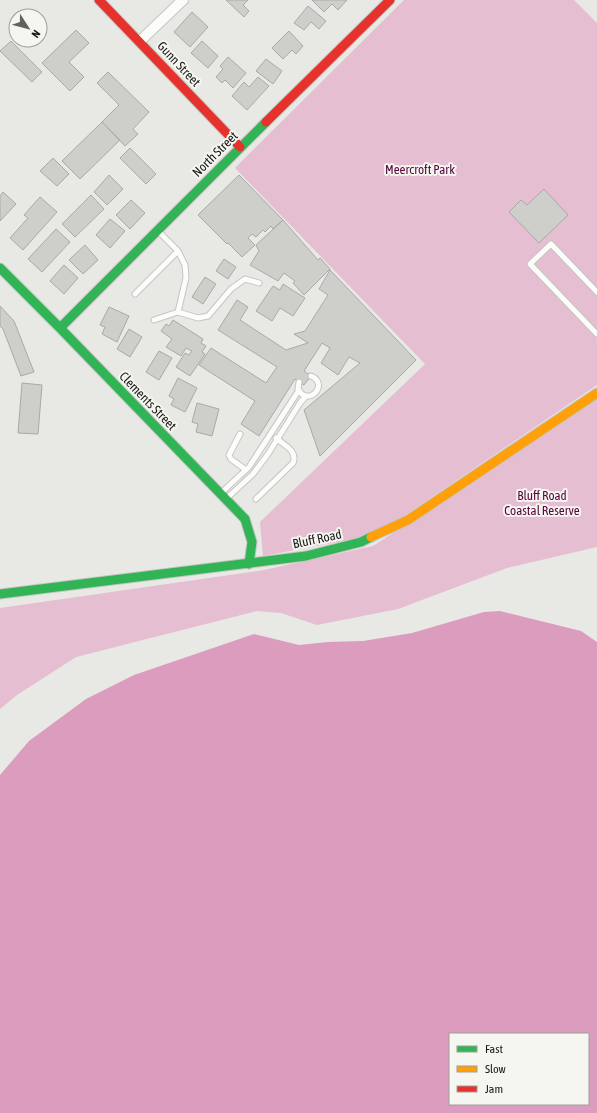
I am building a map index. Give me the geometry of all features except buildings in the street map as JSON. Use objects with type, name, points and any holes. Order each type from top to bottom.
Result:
[{"type":"street","name":"Gunn Street","points":[[99,0],[140,41],[240,147]]},
{"type":"street","points":[[140,41],[183,0]]},
{"type":"street","name":"North Street","points":[[60,328],[240,147],[390,0]]},
{"type":"street","name":"Clements Street","points":[[0,268],[60,328],[244,520],[252,542],[249,564]]},
{"type":"street","name":"Bluff Road","points":[[0,594],[306,556],[361,542],[375,537],[408,520],[446,496],[597,393]]},
{"type":"lane","points":[[157,230],[178,251],[185,265],[186,278],[178,312]]},
{"type":"lane","points":[[597,292],[551,244],[530,264],[597,334]]},
{"type":"lane","points":[[134,294],[178,251]]},
{"type":"lane","points":[[154,320],[178,312],[198,318],[208,316],[232,289],[245,279],[259,284]]},
{"type":"lane","points":[[299,390],[306,396],[315,393],[318,386],[316,380],[311,376]]},
{"type":"lane","points":[[223,497],[257,457],[299,390],[299,382]]},
{"type":"lane","points":[[223,497],[253,474],[306,396]]},
{"type":"lane","points":[[240,434],[229,455],[230,459],[246,470]]},
{"type":"lane","points":[[256,499],[293,463],[294,459],[292,451],[271,435]]},
{"type":"green space","name":"Meercroft Park","points":[[404,0],[574,0],[597,23],[597,385],[376,535],[263,556],[260,522],[425,364],[235,168]]},
{"type":"green space","name":"Bluff Road Coastal Reserve","points":[[597,399],[597,547],[507,568],[398,609],[317,625],[281,613],[257,611],[76,657],[17,695],[0,709],[0,608],[264,570],[373,546]]},
{"type":"shaded area","points":[[500,611],[581,631],[597,642],[597,1113],[0,1113],[0,775],[29,741],[86,699],[134,675],[254,634],[299,645],[363,641],[412,633],[484,612]]},
{"type":"traffic: fast","points":[[60,328],[266,122]]},
{"type":"traffic: fast","points":[[0,268],[245,519],[252,542],[249,564]]},
{"type":"traffic: fast","points":[[0,594],[306,556],[361,542],[371,537]]},
{"type":"traffic: slow","points":[[371,537],[408,520],[597,393]]},
{"type":"traffic: jam","points":[[99,0],[240,147]]},
{"type":"traffic: jam","points":[[266,122],[390,0]]}]
